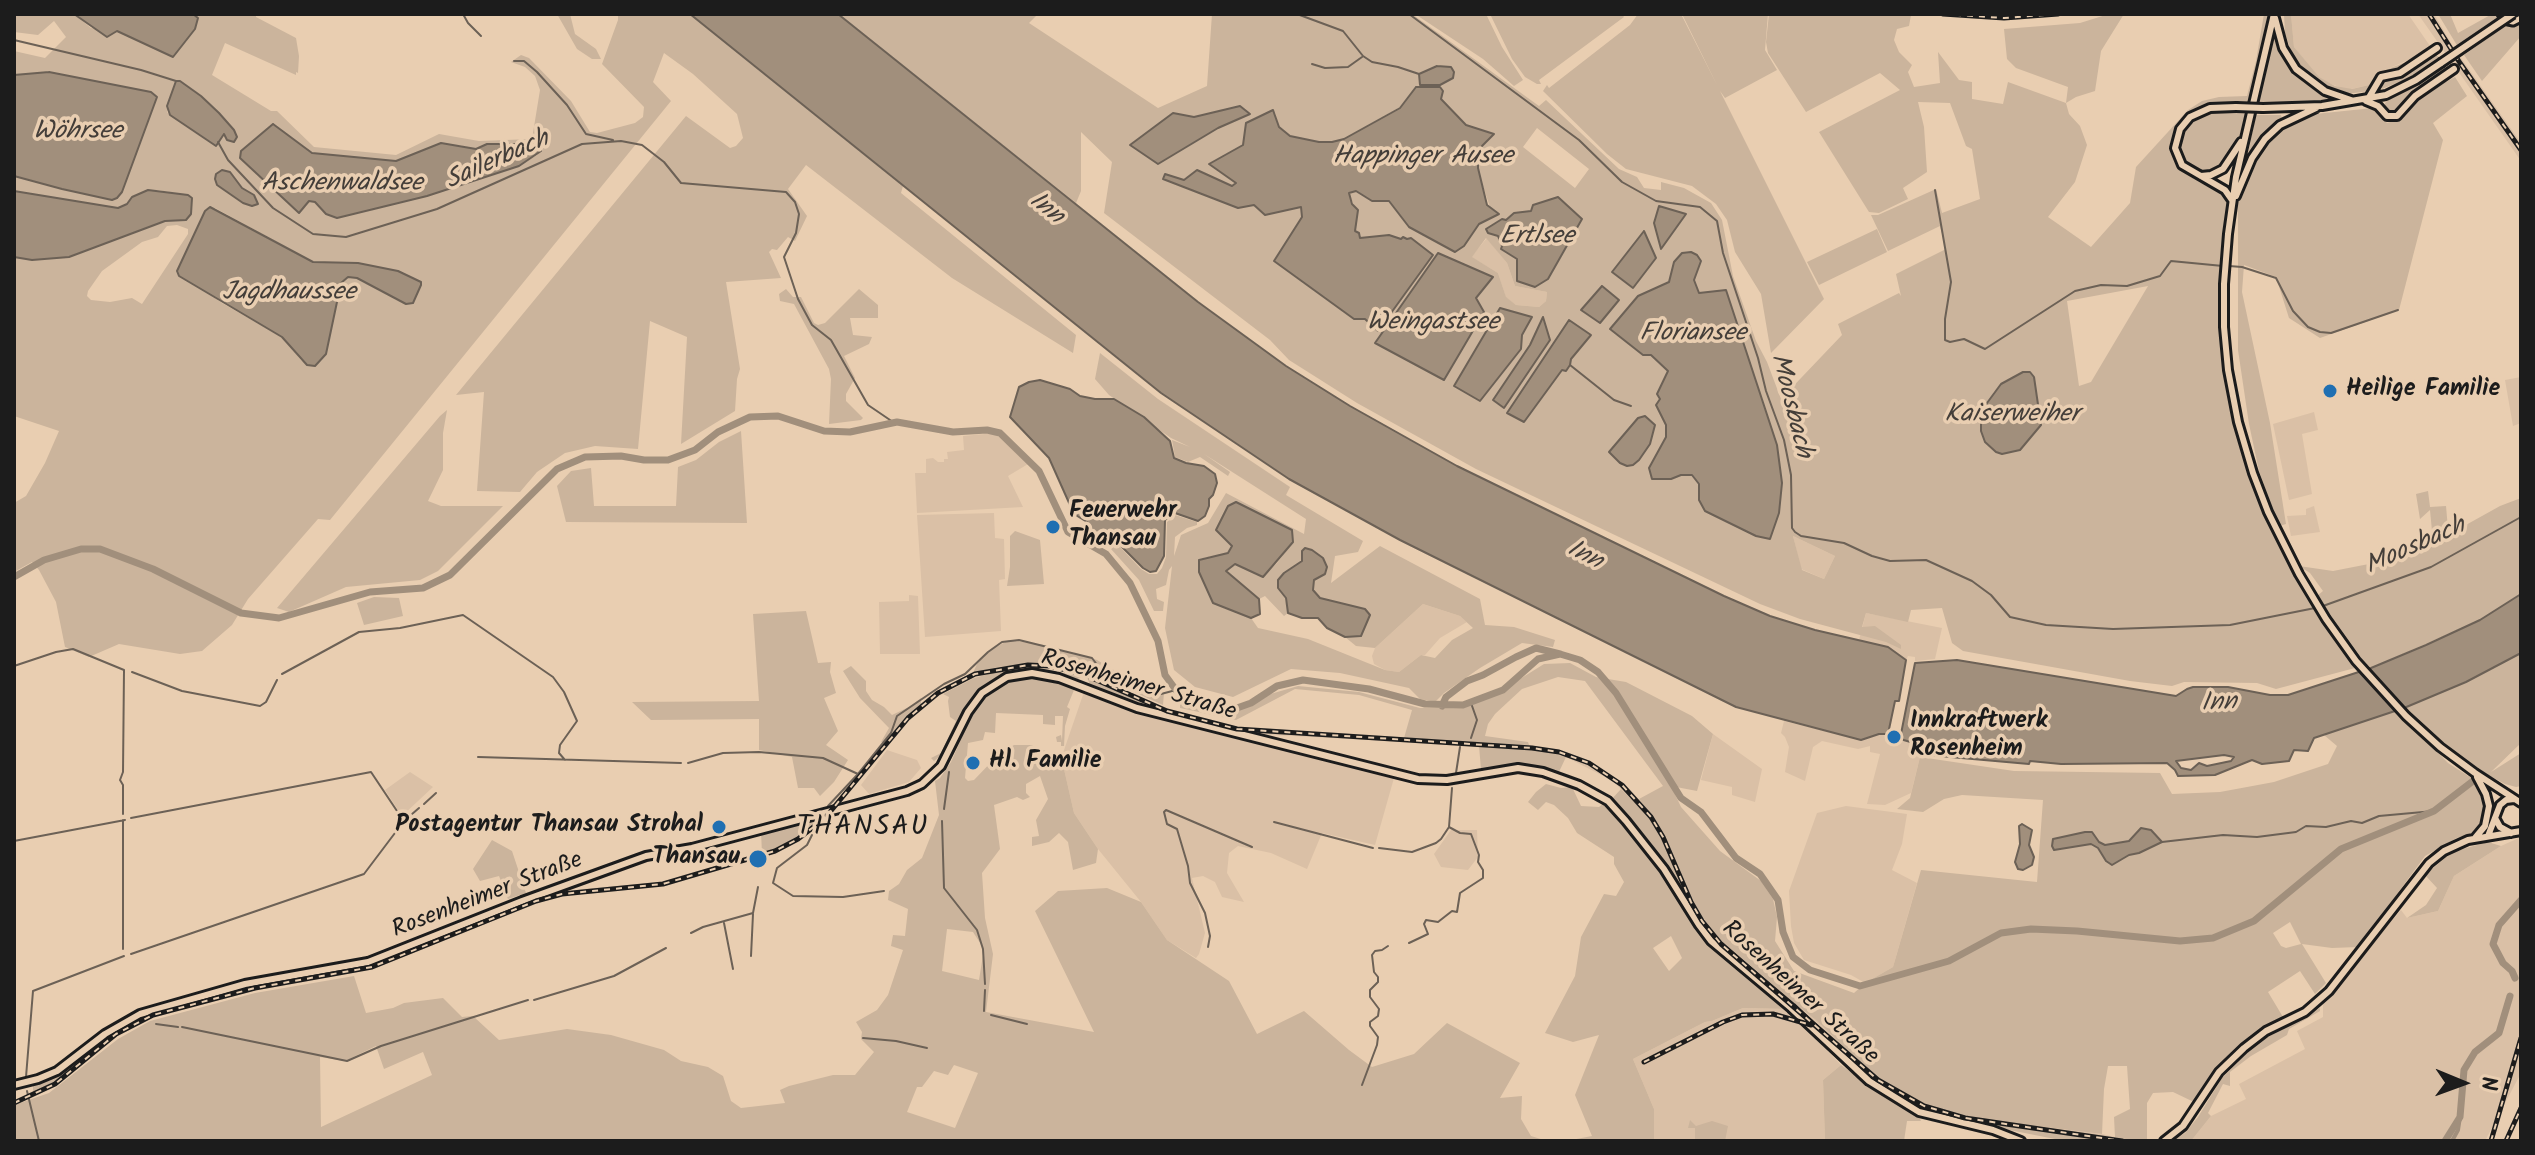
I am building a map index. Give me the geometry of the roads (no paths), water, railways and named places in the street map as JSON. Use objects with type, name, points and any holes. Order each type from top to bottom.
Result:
[{"type":"main road","points":[[2274,14],[2283,48],[2296,69],[2325,91],[2362,100],[2381,109],[2387,116],[2399,115],[2415,96],[2454,69]]},
{"type":"main road","points":[[2274,14],[2232,200],[2225,271],[2224,327],[2228,370],[2244,444],[2268,512],[2288,554],[2326,619],[2356,661],[2406,716],[2475,773],[2517,801]]},
{"type":"main road","points":[[2232,200],[2225,190],[2186,169],[2179,161],[2175,148],[2180,129],[2199,111],[2210,108],[2322,106],[2386,95],[2416,80],[2513,14]]},
{"type":"main road","points":[[2362,100],[2382,76],[2404,71],[2437,48]]},
{"type":"main road","points":[[2375,85],[2377,91],[2386,95]]},
{"type":"main road","points":[[2381,109],[2386,95]]},
{"type":"main road","points":[[2231,210],[2252,158],[2265,139],[2290,119],[2322,106]]},
{"type":"main road","points":[[2199,176],[2225,167],[2245,135]]},
{"type":"main road","name":"Rosenheimer Straße","points":[[14,1085],[57,1071],[114,1028],[140,1014],[236,986],[368,962],[646,856],[692,848],[907,791],[922,784],[941,766],[968,712],[982,693],[1007,677],[1032,673],[1059,678],[1137,708],[1403,776],[1447,780],[1518,768],[1551,774],[1588,790],[1608,801],[1640,838],[1711,941],[1791,1008],[1869,1081],[1919,1112],[1993,1130],[2021,1141]]},
{"type":"main road","points":[[2475,773],[2488,800],[2487,836]]},
{"type":"main road","points":[[2490,784],[2512,795],[2521,793]]},
{"type":"main road","points":[[2487,836],[2500,805],[2506,800],[2517,801]]},
{"type":"main road","points":[[2495,818],[2500,827],[2511,833]]},
{"type":"main road","points":[[2475,838],[2485,826]]},
{"type":"main road","points":[[2164,1141],[2183,1126],[2219,1072],[2244,1048],[2266,1031],[2305,1012],[2329,991],[2429,863],[2452,846],[2475,838],[2521,831]]},
{"type":"street","points":[[2501,14],[2508,21],[2521,18]]},
{"type":"water","points":[[74,14],[193,14],[198,18],[195,29],[173,57],[117,31],[107,37]]},
{"type":"water","name":"Inn","points":[[690,14],[838,14],[1198,302],[1286,366],[1350,406],[1457,466],[1724,596],[1770,616],[1815,630],[1888,647],[1906,660],[1899,701],[1895,701],[1888,734],[1861,740],[1736,707],[1400,540],[1289,479],[1161,393]]},
{"type":"water","points":[[1437,66],[1451,67],[1453,78],[1440,85],[1420,85],[1419,74]]},
{"type":"water","name":"Wöhrsee","points":[[49,72],[151,92],[157,97],[122,192],[117,198],[112,200],[14,176],[14,75]]},
{"type":"water","points":[[176,81],[201,96],[219,113],[234,130],[237,137],[234,142],[227,140],[224,134],[216,146],[170,115],[167,106]]},
{"type":"water","name":"Happinger Ausee","points":[[1416,87],[1440,87],[1443,91],[1441,99],[1466,125],[1494,134],[1482,146],[1478,168],[1487,205],[1499,214],[1479,224],[1464,246],[1455,252],[1409,227],[1389,201],[1372,201],[1356,191],[1349,193],[1352,204],[1358,210],[1355,231],[1360,238],[1389,235],[1411,238],[1433,255],[1378,331],[1365,319],[1354,319],[1274,261],[1302,217],[1301,207],[1265,215],[1254,205],[1238,208],[1163,179],[1165,174],[1184,180],[1197,170],[1232,186],[1236,183],[1209,164],[1243,145],[1246,123],[1273,110],[1279,127],[1290,136],[1332,142],[1344,139],[1400,108]]},
{"type":"water","points":[[1240,106],[1250,114],[1218,128],[1158,164],[1130,145],[1173,113],[1194,117]]},
{"type":"water","name":"Aschenwaldsee","points":[[273,124],[312,153],[396,161],[441,143],[476,149],[487,144],[537,144],[541,146],[541,151],[519,166],[427,196],[337,218],[309,201],[299,213],[240,158],[241,151]]},
{"type":"water","points":[[222,170],[230,172],[242,188],[254,195],[258,204],[243,203],[217,185],[216,174]]},
{"type":"water","points":[[148,190],[188,195],[192,198],[191,214],[186,220],[165,221],[69,257],[32,260],[14,257],[14,191],[118,208]]},
{"type":"water","name":"Ertlsee","points":[[1558,197],[1582,219],[1548,279],[1535,287],[1517,281],[1517,259],[1501,249],[1498,236],[1488,233],[1486,229],[1514,213],[1531,211],[1533,205]]},
{"type":"water","points":[[1659,206],[1686,214],[1661,249],[1654,223]]},
{"type":"water","name":"Jagdhaussee","points":[[210,207],[313,262],[358,263],[398,271],[421,282],[421,285],[413,303],[406,304],[357,278],[348,277],[341,283],[326,354],[315,366],[307,365],[282,337],[179,276],[177,271],[205,211]]},
{"type":"water","points":[[1644,231],[1656,258],[1633,288],[1612,272]]},
{"type":"water","name":"Floriansee","points":[[1691,252],[1701,261],[1694,280],[1699,293],[1726,290],[1777,445],[1782,483],[1779,513],[1770,539],[1756,536],[1705,511],[1699,500],[1699,484],[1692,475],[1652,479],[1649,468],[1666,437],[1666,425],[1656,405],[1660,399],[1657,394],[1668,371],[1651,355],[1643,355],[1610,329],[1638,296],[1669,282],[1674,262],[1682,253]]},
{"type":"water","name":"Weingastsee","points":[[1438,253],[1493,277],[1476,298],[1484,312],[1444,380],[1375,343]]},
{"type":"water","points":[[1602,286],[1619,300],[1600,323],[1581,310]]},
{"type":"water","points":[[1500,308],[1532,317],[1522,335],[1521,349],[1480,401],[1454,386]]},
{"type":"water","points":[[1543,317],[1550,340],[1504,408],[1493,400],[1530,345]]},
{"type":"water","points":[[1569,320],[1591,335],[1524,422],[1507,413]]},
{"type":"water","name":"Kaiserweiher","points":[[2023,372],[2030,372],[2034,377],[2041,425],[2020,450],[2002,454],[1985,442],[1981,418],[1987,403],[2001,384]]},
{"type":"water","points":[[1040,380],[1070,389],[1080,396],[1114,399],[1144,417],[1170,441],[1174,458],[1204,466],[1215,474],[1217,483],[1205,516],[1198,521],[1175,513],[1165,520],[1164,556],[1156,571],[1143,568],[1112,537],[1093,532],[1087,522],[1074,514],[1049,458],[1010,417],[1019,387]]},
{"type":"water","points":[[1645,416],[1655,425],[1650,444],[1633,465],[1620,463],[1609,452],[1638,418]]},
{"type":"water","points":[[1236,502],[1292,530],[1293,542],[1263,577],[1235,564],[1226,571],[1259,599],[1260,614],[1251,618],[1213,603],[1199,572],[1199,560],[1228,553],[1232,546],[1216,530],[1228,506]]},
{"type":"water","points":[[1305,548],[1323,558],[1327,567],[1325,574],[1314,580],[1313,590],[1320,598],[1365,609],[1370,615],[1361,636],[1345,637],[1327,628],[1318,618],[1302,618],[1288,613],[1286,598],[1278,588],[1278,580],[1302,561]]},
{"type":"water","name":"Inn","points":[[2521,594],[2521,653],[2466,682],[2404,708],[2314,738],[2308,751],[2294,750],[2289,761],[2262,764],[2252,760],[2215,775],[2178,776],[2167,763],[2061,764],[2030,761],[2029,764],[1933,755],[1914,743],[1900,739],[1915,663],[1957,660],[2176,696],[2193,687],[2228,687],[2288,695],[2371,668],[2480,620]],"holes":[[[2224,755],[2234,757],[2231,761],[2207,766],[2199,763],[2191,770],[2181,768],[2176,761]]]},
{"type":"water","points":[[2022,824],[2032,830],[2029,845],[2034,857],[2032,865],[2023,870],[2018,869],[2015,862],[2020,844],[2019,826]]},
{"type":"water","points":[[2141,828],[2151,830],[2162,842],[2112,865],[2091,844],[2054,850],[2052,846],[2053,839],[2085,832],[2092,832],[2105,845],[2129,841]]},
{"type":"waterway","points":[[463,14],[481,36]]},
{"type":"waterway","points":[[1297,14],[1343,31],[1363,56],[1372,62],[1419,74]]},
{"type":"waterway","name":"Moosbach","points":[[1409,14],[1579,140],[1622,182],[1656,201],[1700,207],[1717,221],[1723,253],[1784,440],[1791,475],[1792,528],[1801,536],[1844,543],[1890,561],[1926,560],[1972,581],[1991,595],[2010,617],[2046,625],[2113,629],[2230,625],[2315,608]]},
{"type":"waterway","name":"Sailerbach","points":[[14,40],[176,81]]},
{"type":"waterway","points":[[1312,64],[1325,68],[1348,67],[1362,57]]},
{"type":"waterway","points":[[514,61],[524,61],[537,72],[567,105],[586,134],[613,140]]},
{"type":"waterway","name":"Sailerbach","points":[[218,142],[228,160],[273,208],[313,234],[346,237],[437,209],[582,144],[621,141],[642,145],[664,162],[681,183],[786,192],[795,202],[799,214],[796,233],[784,257],[798,299],[812,325],[831,340],[868,405],[893,422]]},
{"type":"waterway","points":[[1935,190],[1951,282],[1945,319],[1945,340],[1950,342],[1964,339],[1985,349],[2075,291],[2101,285],[2127,286],[2160,276],[2171,261],[2223,266]]},
{"type":"waterway","points":[[2229,266],[2276,278],[2293,311],[2308,327],[2320,332],[2331,333],[2398,310]]},
{"type":"waterway","points":[[1570,365],[1614,400],[1631,406]]},
{"type":"waterway","points":[[14,577],[44,560],[81,549],[100,549],[153,569],[241,613],[279,618],[370,592],[423,588],[450,575],[557,469],[585,457],[668,460],[695,450],[718,432],[750,417],[778,416],[824,431],[850,432],[897,422],[953,432],[987,430],[1000,433],[1039,471],[1068,532],[1106,554],[1130,583],[1158,641],[1165,675],[1176,690],[1212,707],[1237,708],[1277,686],[1303,680],[1369,689],[1425,704],[1463,705],[1503,690],[1538,659],[1560,654],[1580,660],[1598,672],[1616,693],[1681,798],[1701,812],[1736,858],[1760,874],[1778,900],[1783,932],[1793,957],[1810,970],[1860,986],[1949,961],[2001,933],[2031,929],[2180,941],[2213,938],[2254,921],[2341,849],[2434,811],[2473,781]]},
{"type":"waterway","name":"Moosbach","points":[[2323,606],[2431,567],[2521,517]]},
{"type":"waterway","points":[[282,674],[359,632],[400,628],[463,615],[553,677],[564,692],[577,721],[560,745],[559,753],[565,760]]},
{"type":"waterway","points":[[688,763],[723,753],[759,752],[823,758],[858,774],[891,733],[897,716],[944,684],[965,674],[1002,642],[1019,640],[1092,658],[1098,666],[1121,674],[1131,684],[1153,693],[1176,690]]},
{"type":"waterway","points":[[1442,706],[1446,697],[1467,681],[1536,648],[1560,654]]},
{"type":"waterway","points":[[14,666],[73,649],[124,670],[123,772],[120,780],[123,785],[123,814]]},
{"type":"waterway","points":[[132,672],[182,691],[260,706],[266,702],[277,680]]},
{"type":"waterway","points":[[1471,703],[1477,720],[1471,738]]},
{"type":"waterway","points":[[1456,773],[1460,747]]},
{"type":"waterway","points":[[478,757],[681,763]]},
{"type":"waterway","points":[[131,818],[371,772],[401,817]]},
{"type":"waterway","points":[[944,809],[949,772]]},
{"type":"waterway","points":[[828,806],[857,775]]},
{"type":"waterway","points":[[1379,848],[1412,852],[1441,839],[1449,827],[1452,788]]},
{"type":"waterway","points":[[424,804],[436,793]]},
{"type":"waterway","points":[[131,954],[364,874],[404,821],[419,808]]},
{"type":"waterway","points":[[1208,947],[1210,936],[1205,913],[1190,883],[1177,829],[1167,824],[1164,812],[1166,810],[1252,847]]},
{"type":"waterway","points":[[2162,842],[2223,835],[2257,837],[2296,832],[2306,826],[2326,827],[2351,821],[2362,823],[2379,816],[2434,811]]},
{"type":"waterway","points":[[123,820],[123,949]]},
{"type":"waterway","points":[[14,841],[125,820]]},
{"type":"waterway","points":[[942,821],[944,888],[977,930],[983,949],[985,984]]},
{"type":"waterway","points":[[1274,822],[1373,848]]},
{"type":"waterway","points":[[1409,943],[1428,934],[1424,924],[1426,920],[1438,922],[1452,911],[1457,912],[1460,893],[1483,878],[1471,834],[1449,827]]},
{"type":"waterway","points":[[812,835],[807,845],[777,868],[773,883],[793,896],[843,897],[884,891]]},
{"type":"waterway","points":[[691,933],[753,913],[758,887]]},
{"type":"waterway","points":[[2515,978],[2493,944],[2499,925],[2521,900]]},
{"type":"waterway","points":[[751,956],[753,914]]},
{"type":"waterway","points":[[724,923],[733,969]]},
{"type":"waterway","points":[[1362,1085],[1378,1037],[1370,1026],[1379,1009],[1370,997],[1370,990],[1378,982],[1372,955],[1388,946]]},
{"type":"waterway","points":[[534,1000],[614,976],[666,948]]},
{"type":"waterway","points":[[26,1077],[33,991],[124,956]]},
{"type":"waterway","points":[[984,1011],[985,990]]},
{"type":"waterway","points":[[2445,1141],[2460,1117],[2464,1070],[2475,1052],[2499,1033],[2510,996]]},
{"type":"waterway","points":[[182,1027],[347,1061],[381,1046],[528,1000]]},
{"type":"waterway","points":[[991,1015],[1027,1024]]},
{"type":"waterway","points":[[156,1024],[178,1027]]},
{"type":"waterway","points":[[863,1038],[927,1048]]},
{"type":"waterway","points":[[27,1091],[39,1141]]},
{"type":"waterway","points":[[2452,1141],[2460,1117]]},
{"type":"railway","points":[[1943,14],[2004,18],[2058,14]]},
{"type":"railway","points":[[2429,14],[2521,150]]},
{"type":"railway","points":[[14,1103],[55,1084],[116,1034],[153,1015],[255,988],[372,967],[536,901],[562,894],[663,884],[775,851],[798,839],[825,818],[908,718],[938,693],[975,674],[1028,665],[1050,666],[1083,674],[1167,711],[1237,729],[1532,748],[1559,752],[1589,763],[1622,785],[1651,817],[1691,902],[1721,944],[1878,1080],[1924,1106],[1965,1118],[2122,1141]]},
{"type":"railway","points":[[1644,1062],[1742,1015],[1773,1014],[1811,1025]]},
{"type":"railway","points":[[2491,1141],[2521,1038]]},
{"type":"railway","points":[[2506,1141],[2521,1108]]},
{"type":"place","name":"Heilige Familie","points":[[2330,391]]},
{"type":"place","name":"Feuerwehr Thansau","points":[[1053,527]]},
{"type":"place","name":"Innkraftwerk Rosenheim","points":[[1894,737]]},
{"type":"place","name":"Hl. Familie","points":[[973,763]]},
{"type":"place","name":"Postagentur Thansau Strohal","points":[[719,827]]},
{"type":"place","name":"Thansau","points":[[758,859]]},
{"type":"district","name":"THANSAU","points":[[863,829]]}]
